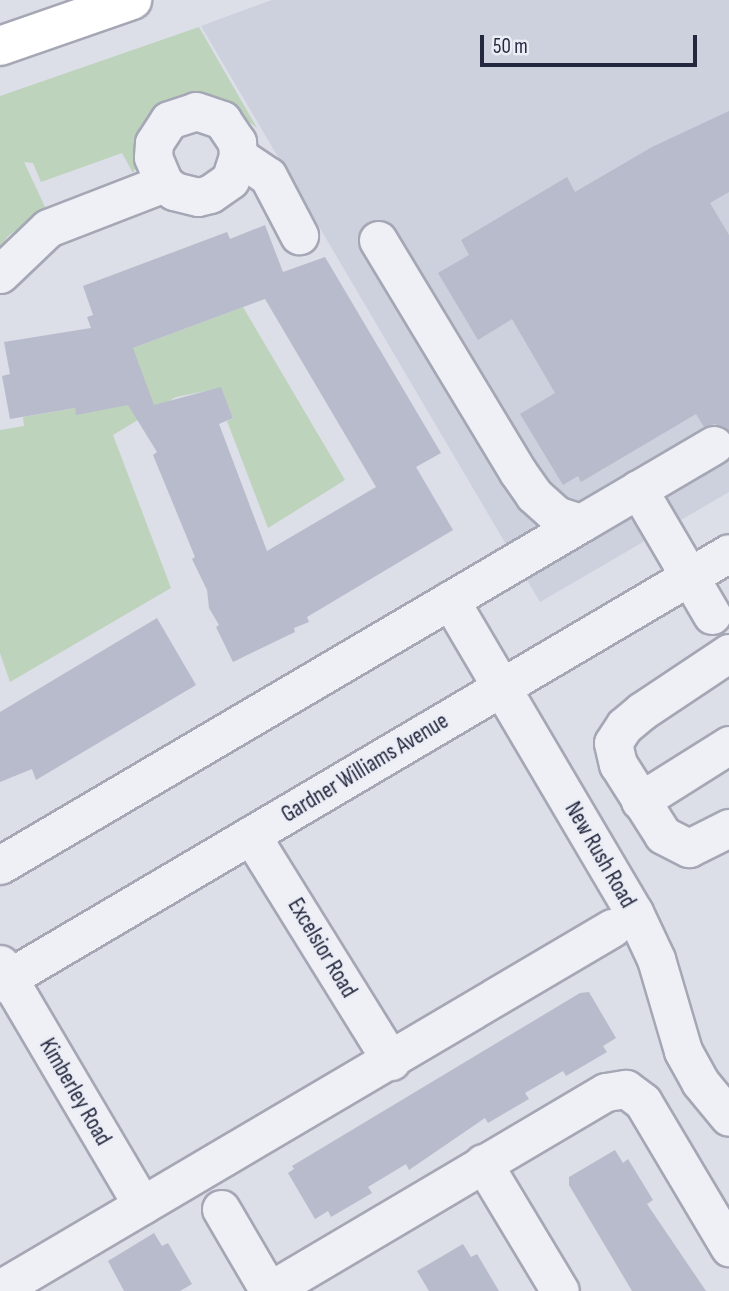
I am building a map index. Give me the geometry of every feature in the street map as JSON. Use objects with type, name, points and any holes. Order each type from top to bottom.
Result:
[{"type":"main road","points":[[0,47],[132,0]]},
{"type":"street","points":[[182,113],[209,113],[222,120],[237,142],[238,156],[230,180],[210,194],[186,195],[164,183],[153,157],[154,143],[169,120],[182,113]]},
{"type":"street","points":[[238,156],[268,176],[299,235]]},
{"type":"street","points":[[0,274],[48,228],[164,183]]},
{"type":"street","points":[[378,240],[534,495],[556,515],[581,523]]},
{"type":"street","points":[[0,865],[714,445]]},
{"type":"street","points":[[638,489],[712,615]]},
{"type":"street","name":"Gardner Williams Avenue","points":[[3,975],[251,835],[729,553]]},
{"type":"street","name":"New Rush Road","points":[[450,600],[634,912],[656,959],[683,1051],[700,1082],[729,1117]]},
{"type":"street","points":[[729,653],[624,726],[613,743],[618,764],[663,835],[689,848],[729,828]]},
{"type":"street","points":[[640,801],[729,745]]},
{"type":"street","name":"Excelsior Road","points":[[251,835],[391,1061]]},
{"type":"street","points":[[0,1289],[391,1061],[612,928]]},
{"type":"street","name":"Kimberley Road","points":[[3,975],[142,1205]]},
{"type":"street","points":[[221,1209],[269,1291],[606,1092],[626,1089],[643,1102],[729,1247]]},
{"type":"street","points":[[483,1163],[560,1291]]},
{"type":"shaded area","points":[[272,0],[729,0],[729,492],[540,602],[201,26]]},
{"type":"green space","points":[[199,27],[257,128],[219,98],[196,93],[175,99],[133,173],[122,153],[41,182],[33,163],[24,162],[46,209],[8,236],[0,248],[0,96]]},
{"type":"green space","points":[[243,307],[345,480],[268,528],[227,421],[233,418],[221,388],[176,397],[113,435],[171,588],[10,682],[0,653],[0,430],[24,426],[23,417],[75,408],[76,414],[105,409],[133,348]]},
{"type":"building","points":[[729,111],[729,192],[710,203],[729,235],[729,431],[715,424],[704,427],[696,414],[581,482],[578,476],[563,485],[520,414],[555,393],[512,319],[478,340],[438,273],[469,255],[461,240],[567,177],[575,192],[652,147]]},
{"type":"building","points":[[265,225],[283,272],[325,257],[441,453],[416,467],[453,530],[307,617],[309,622],[294,628],[295,632],[233,662],[216,627],[219,625],[209,608],[207,590],[192,559],[195,557],[153,455],[157,452],[128,405],[76,415],[75,408],[10,419],[2,376],[10,374],[4,342],[91,328],[87,317],[93,315],[83,286],[227,232],[230,239]],"holes":[[[265,299],[376,487],[267,551],[219,424],[233,418],[221,387],[154,405],[133,348]]]},
{"type":"building","points":[[157,618],[196,685],[36,780],[32,769],[0,782],[0,712]]},
{"type":"building","points":[[589,992],[616,1038],[603,1046],[607,1052],[566,1076],[563,1071],[525,1093],[529,1099],[488,1123],[485,1118],[409,1170],[406,1164],[368,1187],[372,1193],[331,1217],[328,1211],[315,1219],[288,1173],[294,1169],[292,1166],[580,993]]},
{"type":"building","points":[[615,1150],[623,1163],[628,1159],[653,1200],[647,1204],[706,1291],[632,1291],[569,1185],[569,1177]]},
{"type":"building","points":[[154,1233],[162,1246],[168,1243],[192,1284],[180,1291],[124,1291],[108,1261]]},
{"type":"building","points":[[463,1244],[471,1257],[477,1254],[499,1291],[429,1291],[417,1271]]}]
